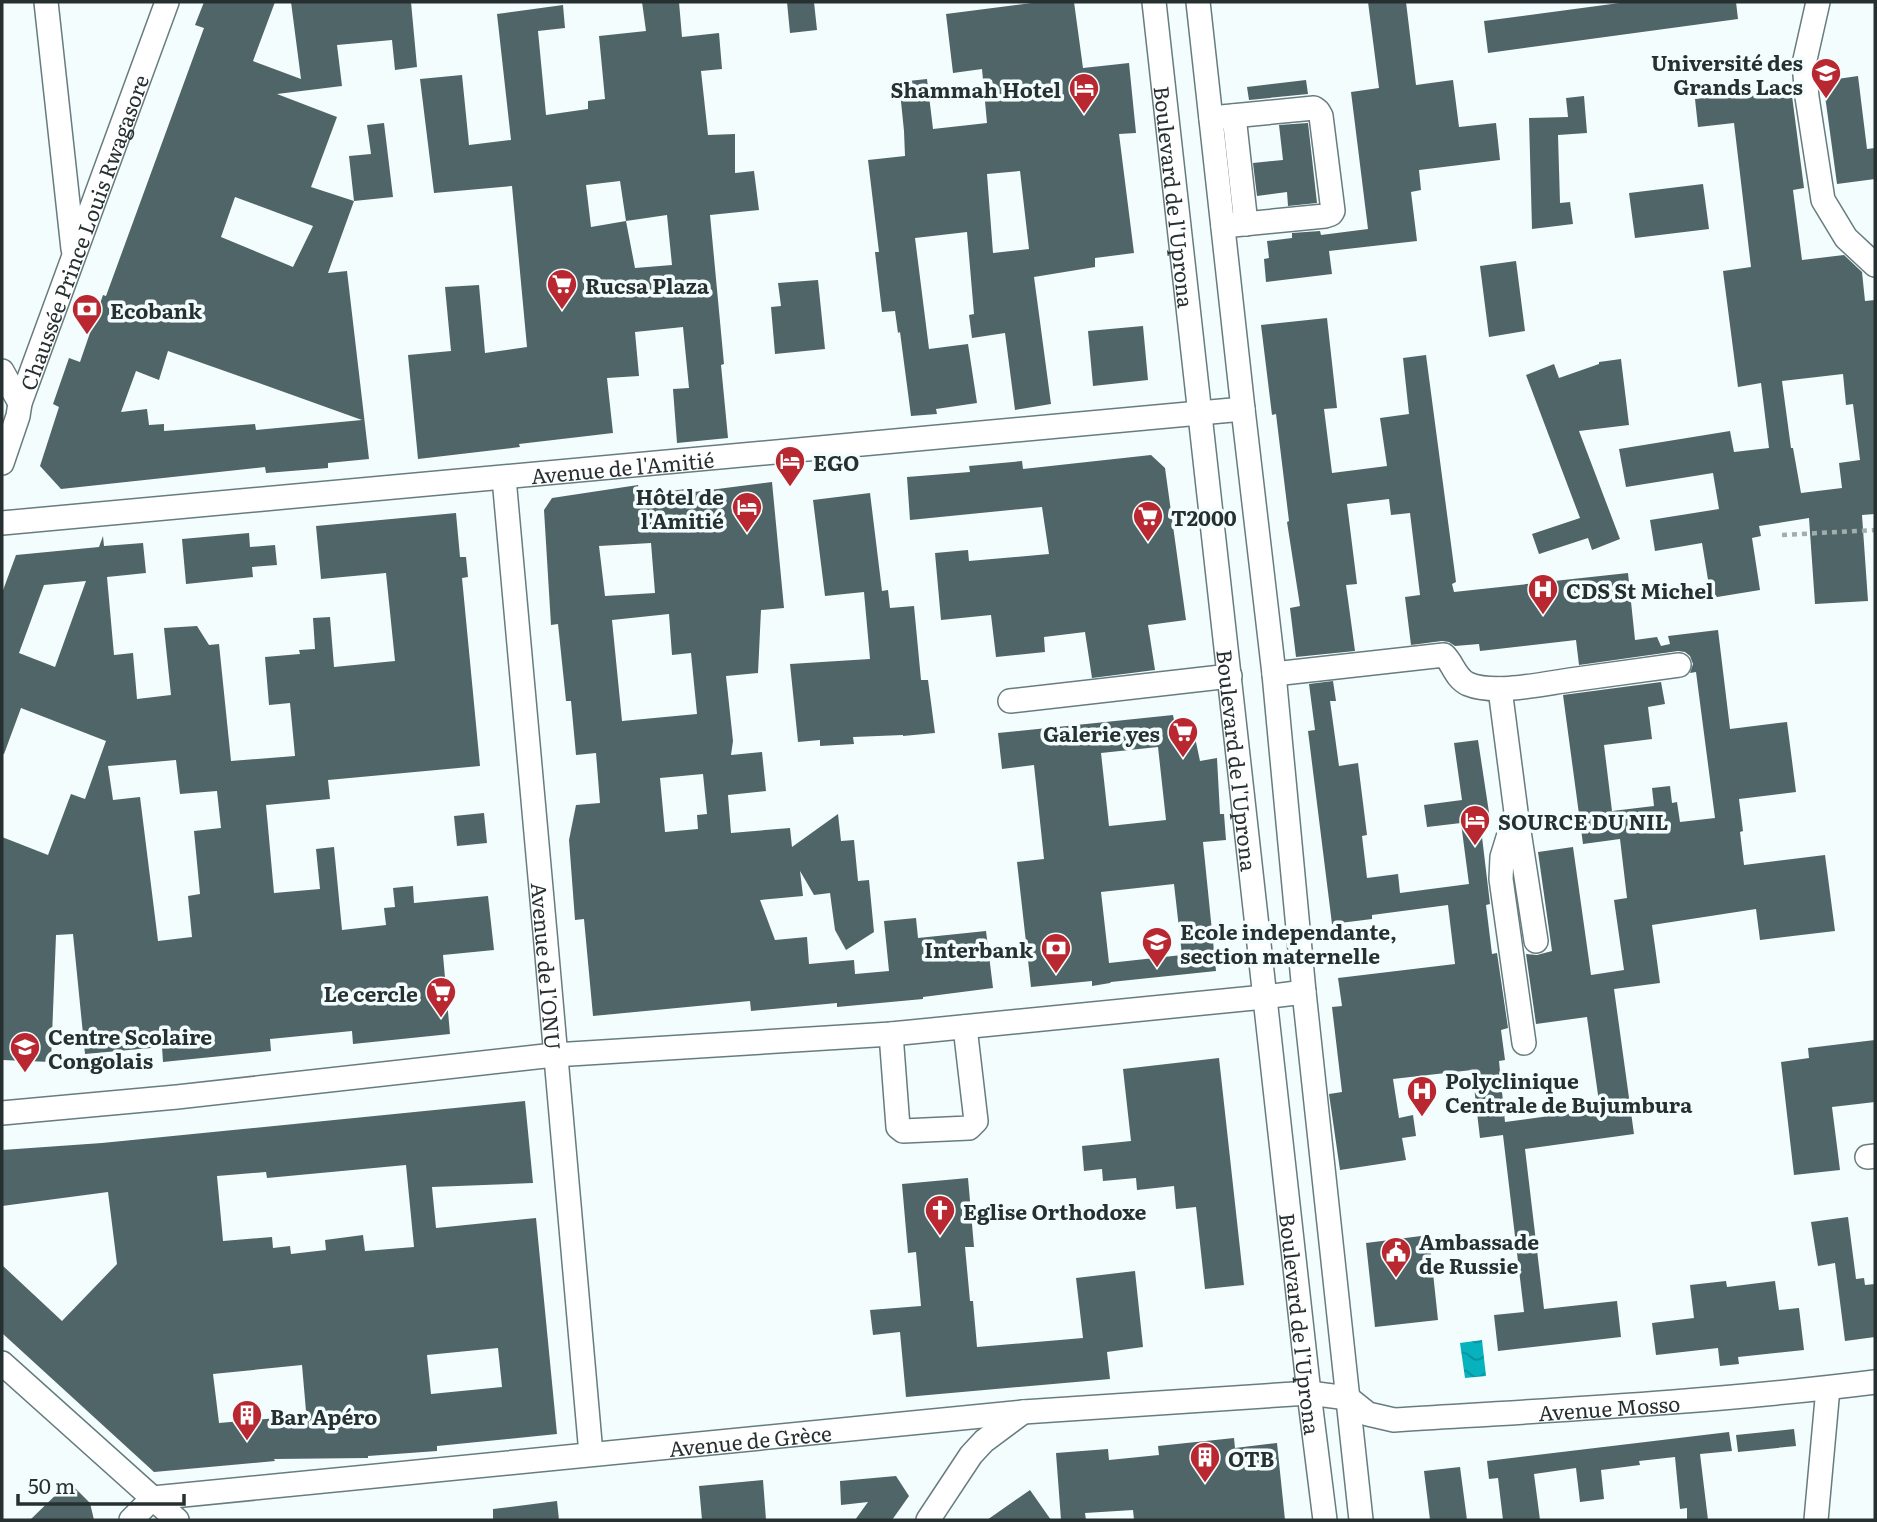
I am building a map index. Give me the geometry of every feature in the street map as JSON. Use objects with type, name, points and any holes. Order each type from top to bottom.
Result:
[{"type":"street","points":[[46,2],[73,255]]},
{"type":"street","name":"Chaussée Prince Louis Rwagasore","points":[[2,463],[20,403],[167,2]]},
{"type":"street","name":"Boulevard de l'Uprona","points":[[1154,2],[1325,1520]]},
{"type":"street","name":"Boulevard de l'Uprona","points":[[1198,2],[1211,118],[1234,225],[1243,409],[1274,674],[1304,992],[1361,1520]]},
{"type":"street","points":[[1818,2],[1804,64],[1823,200],[1846,238],[1875,265]]},
{"type":"street","points":[[1211,118],[1314,108],[1318,111],[1321,116],[1333,211],[1331,214],[1234,225],[1234,116]]},
{"type":"street","points":[[2,371],[20,403]]},
{"type":"street","name":"Avenue de l'Amitié","points":[[2,523],[1243,409]]},
{"type":"street","name":"Avenue de l'ONU","points":[[504,478],[591,1454]]},
{"type":"street","points":[[1274,674],[1444,655],[1465,683],[1500,689],[1679,665]]},
{"type":"street","points":[[1010,701],[1230,676]]},
{"type":"street","points":[[1500,689],[1536,941]]},
{"type":"street","points":[[1516,812],[1502,857],[1501,879],[1524,1043]]},
{"type":"street","points":[[2,1113],[177,1097],[554,1055],[891,1034],[1304,992]]},
{"type":"street","points":[[891,1034],[898,1127],[904,1131],[970,1128],[976,1121],[965,1027]]},
{"type":"street","points":[[2,1363],[177,1520]]},
{"type":"street","name":"Avenue Mosso","points":[[1348,1398],[1368,1414],[1394,1420],[1598,1408],[1875,1382]]},
{"type":"street","points":[[1816,1520],[1828,1388]]},
{"type":"street","name":"Avenue de Grèce","points":[[153,1498],[1023,1412],[1309,1393],[1348,1398]]},
{"type":"street","points":[[928,1520],[971,1455],[984,1441],[1023,1412]]},
{"type":"street","points":[[131,1520],[153,1498]]},
{"type":"path","points":[[1782,535],[1875,530]]},
{"type":"water","points":[[1482,1340],[1486,1376],[1465,1378],[1460,1343]]},
{"type":"building","points":[[204,2],[275,2],[253,61],[301,79],[291,2],[411,2],[417,67],[395,70],[392,40],[337,45],[342,86],[277,94],[337,117],[311,187],[354,201],[328,273],[347,271],[369,459],[328,463],[328,468],[266,473],[265,467],[61,489],[40,466],[59,407],[53,404],[69,358],[80,362],[103,295],[106,296],[204,28],[195,25]],"holes":[[[235,197],[313,226],[293,267],[221,237]],[[168,351],[253,381],[362,420],[256,430],[255,424],[164,431],[164,424],[149,425],[147,409],[121,412],[136,371],[159,380]]]},
{"type":"building","points":[[642,2],[679,2],[682,37],[719,33],[722,69],[701,71],[708,135],[735,134],[735,173],[754,171],[759,210],[710,215],[728,438],[677,443],[673,389],[689,388],[683,327],[635,332],[639,376],[607,378],[613,433],[418,459],[408,355],[451,351],[445,287],[479,285],[485,353],[527,347],[512,186],[434,193],[420,79],[462,75],[469,145],[511,140],[497,14],[563,5],[565,28],[538,31],[546,115],[588,109],[588,101],[605,99],[599,36],[646,31]],"holes":[[[620,181],[626,221],[591,227],[586,185]],[[667,215],[672,265],[635,268],[626,221]]]},
{"type":"building","points":[[787,2],[814,2],[817,30],[790,33]]},
{"type":"building","points":[[1040,2],[1074,2],[1083,68],[1129,63],[1136,133],[1119,134],[1134,253],[1095,258],[1095,267],[1034,277],[1051,404],[1015,410],[1005,333],[972,338],[969,315],[974,314],[967,232],[915,238],[929,349],[968,344],[977,403],[936,409],[937,414],[911,416],[895,311],[882,312],[875,252],[879,252],[868,160],[905,156],[899,82],[927,79],[933,129],[987,123],[982,69],[953,73],[946,14]],"holes":[[[1020,171],[1029,249],[993,253],[987,174]]]},
{"type":"building","points":[[1368,2],[1406,2],[1416,85],[1453,80],[1459,127],[1496,123],[1500,160],[1419,170],[1421,190],[1411,192],[1417,241],[1329,251],[1332,274],[1266,282],[1264,259],[1269,258],[1267,241],[1292,238],[1292,233],[1320,231],[1321,235],[1368,229],[1351,92],[1379,88]]},
{"type":"building","points":[[1627,2],[1736,2],[1738,19],[1488,53],[1484,21]]},
{"type":"building","points":[[1858,76],[1867,149],[1875,148],[1875,179],[1837,184],[1823,81]]},
{"type":"building","points":[[1306,80],[1308,94],[1249,100],[1247,87]]},
{"type":"building","points":[[1791,88],[1804,188],[1793,190],[1802,260],[1844,255],[1862,272],[1865,301],[1875,300],[1875,514],[1862,515],[1868,601],[1815,604],[1809,518],[1759,526],[1761,536],[1752,538],[1760,590],[1711,598],[1702,543],[1655,551],[1650,520],[1719,509],[1713,473],[1626,487],[1619,449],[1730,431],[1734,452],[1769,448],[1761,383],[1738,387],[1723,271],[1751,267],[1734,123],[1698,127],[1695,99]],"holes":[[[1843,374],[1846,405],[1853,404],[1860,460],[1839,463],[1842,488],[1801,493],[1791,448],[1782,381]]]},
{"type":"building","points":[[1584,96],[1587,133],[1558,135],[1560,203],[1570,202],[1573,224],[1532,229],[1529,118],[1568,117],[1566,98]]},
{"type":"building","points":[[384,123],[393,197],[354,201],[349,156],[371,154],[367,125]]},
{"type":"building","points":[[1308,123],[1317,203],[1288,206],[1287,192],[1257,196],[1253,163],[1283,160],[1279,125]]},
{"type":"building","points":[[1703,184],[1709,229],[1635,238],[1629,193]]},
{"type":"building","points":[[1516,261],[1525,331],[1489,337],[1480,266]]},
{"type":"building","points":[[818,280],[825,349],[775,354],[771,307],[781,306],[778,283]]},
{"type":"building","points":[[1327,318],[1337,408],[1324,409],[1332,473],[1387,466],[1380,418],[1409,414],[1403,358],[1426,355],[1456,582],[1452,584],[1454,592],[1628,573],[1635,640],[1657,637],[1661,646],[1670,644],[1668,636],[1718,630],[1730,729],[1787,722],[1796,792],[1739,799],[1744,865],[1825,855],[1835,931],[1760,940],[1756,909],[1652,925],[1660,983],[1614,989],[1634,1134],[1525,1149],[1544,1309],[1617,1301],[1621,1337],[1498,1351],[1494,1315],[1524,1312],[1503,1135],[1480,1138],[1472,1070],[1393,1079],[1399,1118],[1413,1115],[1416,1136],[1402,1138],[1406,1160],[1340,1170],[1329,1094],[1342,1092],[1332,1007],[1342,1006],[1338,978],[1455,964],[1448,905],[1372,915],[1372,919],[1332,924],[1308,731],[1315,730],[1309,684],[1333,681],[1336,701],[1330,701],[1339,766],[1358,763],[1367,835],[1362,836],[1367,878],[1398,874],[1400,893],[1469,884],[1461,823],[1427,827],[1424,805],[1462,800],[1454,743],[1478,740],[1490,819],[1480,820],[1490,904],[1486,905],[1492,954],[1497,953],[1508,1028],[1501,1030],[1505,1060],[1499,1061],[1505,1122],[1600,1109],[1587,1017],[1536,1024],[1526,954],[1537,955],[1552,951],[1538,852],[1573,847],[1591,975],[1624,970],[1614,900],[1627,898],[1620,839],[1583,844],[1563,695],[1661,682],[1665,704],[1648,707],[1652,739],[1604,745],[1612,811],[1654,806],[1652,788],[1670,786],[1672,803],[1677,802],[1680,822],[1715,818],[1696,672],[1690,673],[1693,664],[1690,656],[1678,651],[1579,665],[1576,640],[1480,651],[1479,644],[1455,646],[1442,641],[1411,645],[1405,597],[1420,595],[1410,513],[1391,515],[1389,499],[1347,504],[1357,584],[1346,585],[1355,651],[1296,657],[1290,608],[1300,606],[1287,522],[1276,414],[1272,415],[1261,325]]},
{"type":"building","points":[[1143,326],[1148,380],[1093,386],[1088,331]]},
{"type":"building","points":[[1621,359],[1629,425],[1579,431],[1620,539],[1592,550],[1588,538],[1539,554],[1532,534],[1580,518],[1526,375],[1554,364],[1559,378],[1599,362]]},
{"type":"building","points":[[1151,455],[1165,468],[1186,620],[1148,625],[1155,670],[1092,678],[1085,632],[1044,637],[1045,652],[996,657],[991,615],[941,620],[935,553],[968,550],[969,561],[1049,554],[1042,507],[910,520],[907,477],[970,472],[969,466],[1022,461],[1023,469]]},
{"type":"building","points":[[772,482],[784,608],[761,610],[758,673],[726,676],[733,741],[731,755],[762,752],[766,791],[728,795],[731,833],[790,828],[792,847],[838,814],[841,841],[854,840],[858,881],[869,880],[874,932],[846,950],[835,930],[830,893],[814,895],[800,871],[803,896],[760,900],[775,940],[807,937],[809,964],[854,960],[855,974],[889,971],[884,921],[916,918],[918,938],[986,931],[993,988],[923,999],[837,1007],[837,1003],[751,1011],[750,1001],[593,1016],[584,919],[575,920],[569,840],[576,805],[600,803],[596,753],[576,755],[571,701],[566,701],[558,624],[551,625],[544,510],[552,498],[638,485],[640,495],[693,488],[694,492]],"holes":[[[651,543],[655,593],[605,596],[599,546]],[[669,614],[672,655],[691,653],[697,714],[622,721],[612,620]],[[703,774],[707,814],[697,815],[698,829],[665,832],[660,778]]]},
{"type":"building","points":[[870,493],[882,591],[888,590],[890,608],[914,606],[921,680],[928,680],[935,733],[853,737],[854,744],[820,746],[820,740],[798,742],[790,664],[870,659],[864,592],[825,596],[813,500]]},
{"type":"building","points":[[456,513],[460,557],[466,557],[468,577],[462,578],[480,766],[328,780],[330,799],[266,805],[274,893],[320,889],[316,849],[334,847],[342,930],[386,925],[384,908],[395,907],[393,888],[413,886],[414,903],[488,896],[494,950],[443,955],[450,1034],[353,1044],[352,1031],[270,1039],[271,1051],[163,1062],[162,1047],[85,1054],[73,934],[56,935],[51,1062],[2,1060],[2,837],[48,855],[71,794],[85,799],[106,741],[21,708],[2,754],[2,593],[16,555],[99,547],[103,536],[104,546],[143,543],[146,573],[107,577],[114,655],[133,653],[137,699],[171,695],[164,628],[197,626],[209,645],[219,644],[231,761],[295,756],[290,703],[269,705],[265,657],[300,654],[299,650],[315,649],[313,618],[330,617],[334,667],[395,661],[386,573],[321,579],[316,526]],"holes":[[[86,581],[55,667],[19,653],[44,585]],[[176,760],[180,794],[217,791],[221,828],[194,831],[200,894],[188,896],[192,937],[158,941],[140,797],[113,800],[108,766]]]},
{"type":"building","points":[[249,533],[250,547],[275,545],[277,565],[252,567],[253,577],[186,584],[182,539]]},
{"type":"building","points":[[1173,715],[1176,730],[1193,728],[1200,761],[1217,758],[1220,814],[1224,814],[1226,840],[1203,842],[1216,971],[1092,986],[1092,981],[1031,987],[1017,862],[1044,859],[1034,765],[1002,769],[998,733]],"holes":[[[1158,747],[1166,820],[1109,826],[1101,753]],[[1174,884],[1182,955],[1109,963],[1101,892]]]},
{"type":"building","points":[[484,813],[487,843],[457,846],[454,816]]},
{"type":"building","points":[[1875,1040],[1875,1102],[1832,1107],[1840,1170],[1794,1175],[1781,1062],[1809,1058],[1808,1048]]},
{"type":"building","points":[[1219,1058],[1244,1285],[1205,1289],[1196,1207],[1176,1209],[1174,1186],[1137,1190],[1136,1178],[1103,1181],[1102,1169],[1084,1171],[1082,1146],[1131,1141],[1123,1069]]},
{"type":"building","points":[[525,1101],[533,1183],[432,1187],[436,1228],[536,1218],[557,1434],[437,1446],[437,1451],[368,1458],[274,1459],[275,1461],[154,1472],[2,1333],[2,1265],[62,1321],[117,1264],[108,1192],[2,1206],[2,1150],[102,1143]],"holes":[[[406,1165],[414,1247],[365,1251],[363,1235],[325,1240],[326,1250],[291,1254],[290,1246],[273,1248],[272,1237],[223,1241],[217,1176],[266,1172],[267,1178]],[[498,1348],[502,1387],[431,1394],[427,1355]],[[302,1365],[306,1411],[299,1411],[300,1416],[219,1423],[213,1374]]]},
{"type":"building","points":[[968,1178],[974,1247],[965,1247],[977,1347],[1083,1338],[1076,1278],[1135,1271],[1143,1347],[1107,1352],[1110,1379],[906,1397],[900,1332],[873,1335],[870,1310],[921,1306],[916,1252],[908,1253],[902,1184]]},
{"type":"building","points":[[1848,1217],[1856,1279],[1864,1278],[1865,1285],[1875,1284],[1875,1337],[1845,1341],[1835,1263],[1818,1266],[1811,1222]]},
{"type":"building","points":[[1429,1235],[1438,1320],[1375,1327],[1366,1243]]},
{"type":"building","points":[[1726,1281],[1727,1287],[1775,1281],[1779,1310],[1799,1308],[1804,1350],[1738,1357],[1739,1364],[1720,1366],[1718,1348],[1656,1355],[1652,1323],[1694,1318],[1690,1285]]},
{"type":"building","points":[[1794,1429],[1796,1446],[1738,1452],[1736,1435]]},
{"type":"building","points":[[1729,1432],[1732,1451],[1700,1454],[1708,1520],[1687,1520],[1687,1508],[1680,1509],[1675,1457],[1639,1461],[1640,1465],[1601,1470],[1604,1499],[1580,1502],[1576,1468],[1534,1474],[1540,1520],[1503,1520],[1498,1478],[1489,1479],[1487,1461]]},
{"type":"building","name":"OTB","points":[[1234,1438],[1235,1448],[1277,1443],[1285,1520],[1134,1520],[1133,1510],[1085,1513],[1086,1520],[1061,1520],[1056,1453],[1108,1449],[1109,1460],[1159,1455],[1158,1446]]},
{"type":"building","points":[[1460,1467],[1467,1520],[1430,1520],[1424,1471]]},
{"type":"building","points":[[896,1476],[909,1496],[892,1520],[855,1520],[868,1502],[841,1505],[840,1481]]},
{"type":"building","points":[[763,1480],[766,1520],[702,1520],[699,1486]]},
{"type":"building","points":[[69,1482],[90,1503],[94,1520],[30,1520]]},
{"type":"building","points":[[1030,1490],[1051,1520],[987,1520]]},
{"type":"building","points":[[557,1501],[559,1520],[493,1520],[493,1509]]},
{"type":"place","name":"Université des Grands Lacs","points":[[1826,100]]},
{"type":"place","name":"Shammah Hotel","points":[[1084,115]]},
{"type":"place","name":"Rucsa Plaza","points":[[562,311]]},
{"type":"place","name":"Ecobank","points":[[87,336]]},
{"type":"place","name":"EGO","points":[[790,488]]},
{"type":"place","name":"Hôtel de l'Amitié","points":[[747,534]]},
{"type":"place","name":"T2000","points":[[1148,543]]},
{"type":"place","name":"CDS St Michel","points":[[1543,616]]},
{"type":"place","name":"Galerie yes","points":[[1183,759]]},
{"type":"place","name":"SOURCE DU NIL","points":[[1475,847]]},
{"type":"place","name":"Ecole independante, section maternelle","points":[[1157,969]]},
{"type":"place","name":"Interbank","points":[[1056,975]]},
{"type":"place","name":"Le cercle","points":[[441,1019]]},
{"type":"place","name":"Centre Scolaire Congolais","points":[[25,1074]]},
{"type":"place","name":"Polyclinique Centrale de Bujumbura","points":[[1422,1118]]},
{"type":"place","name":"Eglise Orthodoxe","points":[[940,1237]]},
{"type":"place","name":"Ambassade de Russie","points":[[1396,1279]]},
{"type":"place","name":"Bar Apéro","points":[[247,1442]]},
{"type":"place","name":"OTB","points":[[1205,1484]]}]
